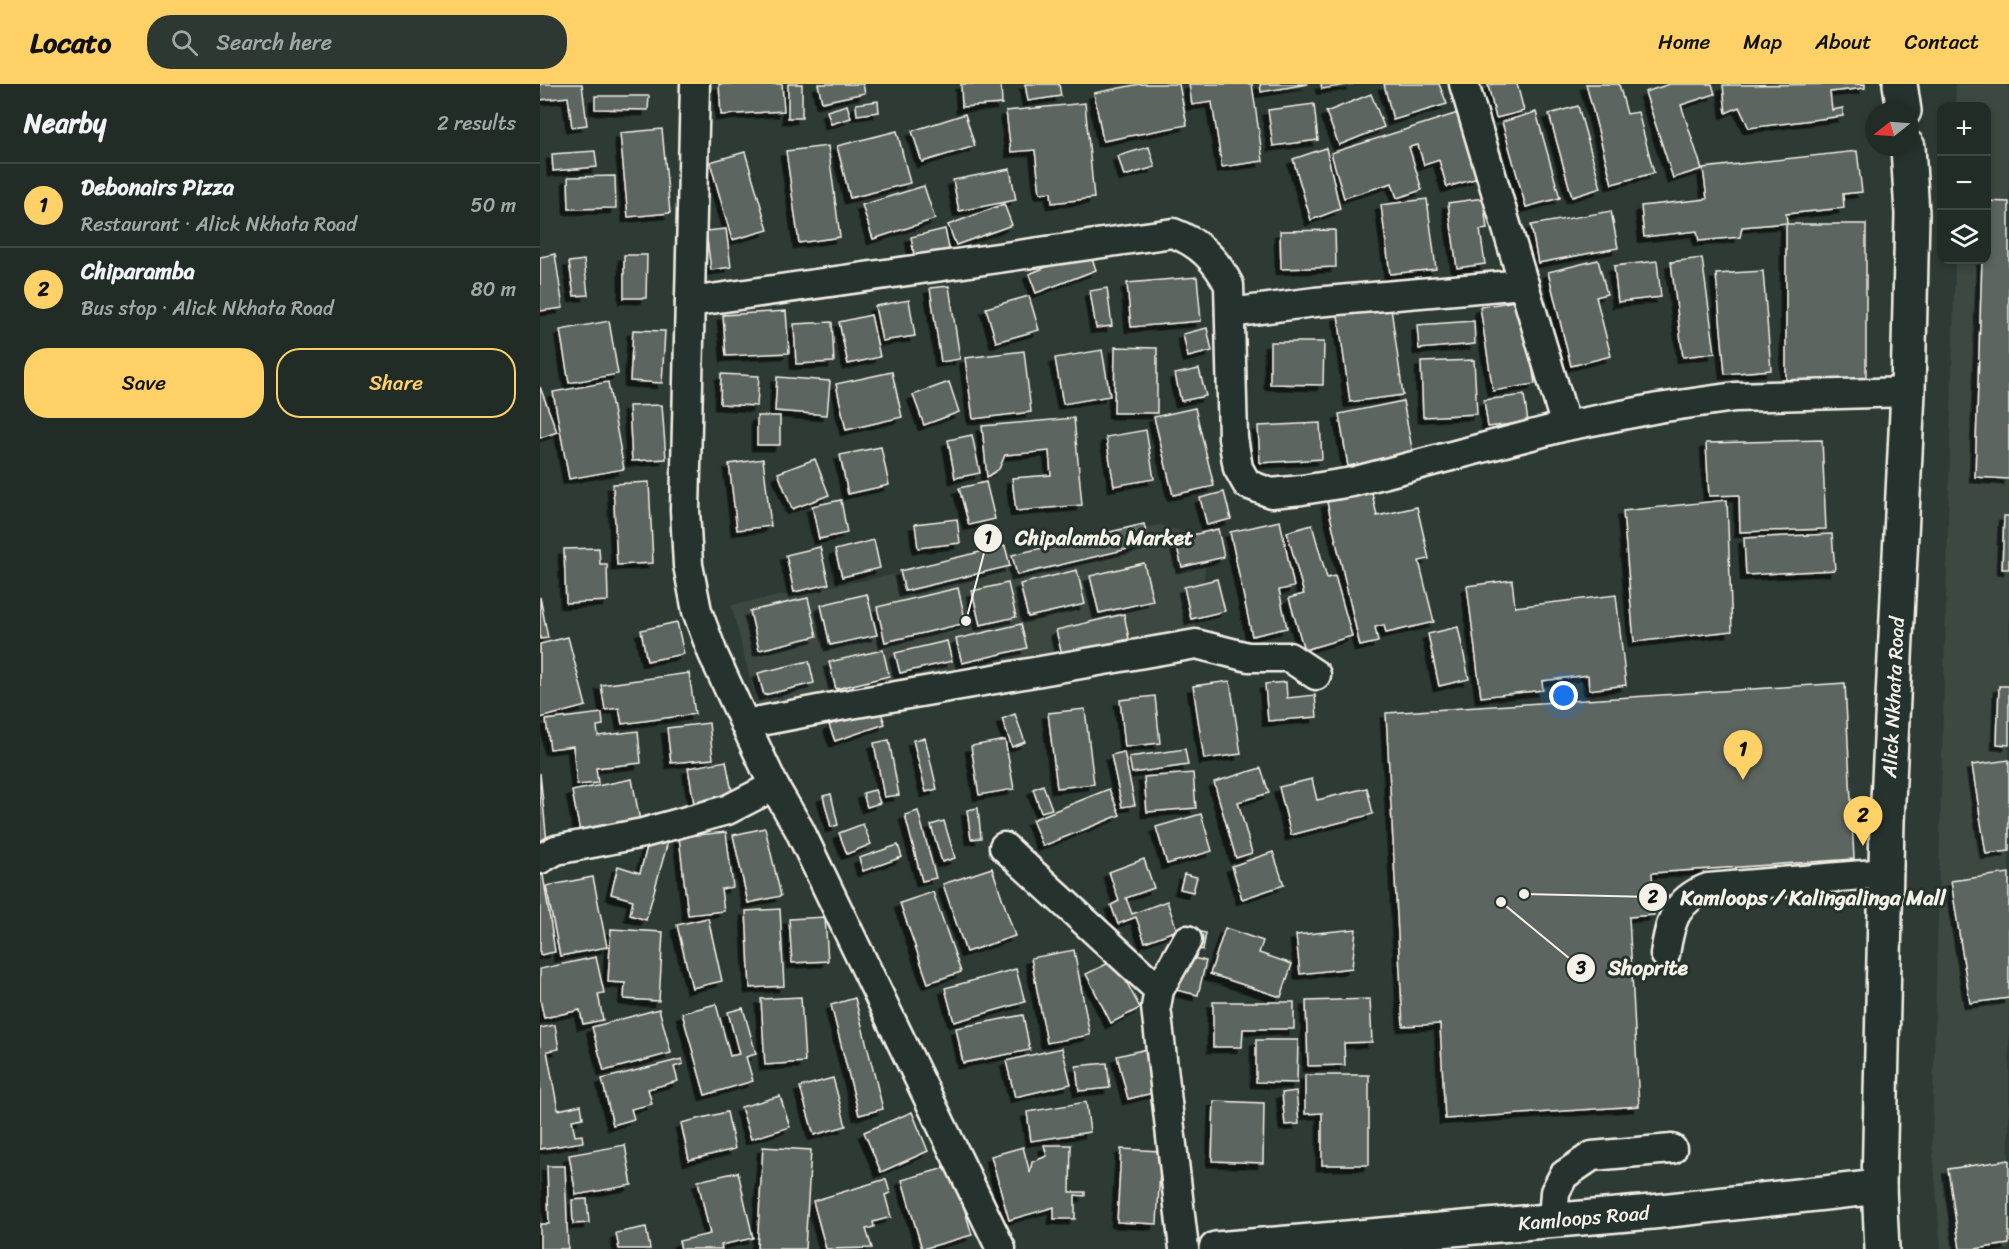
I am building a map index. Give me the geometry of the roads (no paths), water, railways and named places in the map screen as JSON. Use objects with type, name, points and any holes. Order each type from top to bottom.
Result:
[{"type":"main road","points":[[1900,84],[1903,102]]},
{"type":"main road","name":"Alick Nkhata Road","points":[[1882,1249],[1879,1187],[1886,873],[1908,392],[1912,214],[1909,156]]},
{"type":"main road","name":"Kamloops Road","points":[[1216,1249],[1652,1212],[1879,1187]]},
{"type":"street","points":[[695,84],[685,510],[688,565],[697,611],[713,654],[774,786],[799,829],[1001,1249]]},
{"type":"street","points":[[1464,84],[1566,426]]},
{"type":"street","points":[[690,302],[1173,233],[1189,239],[1204,250],[1219,267],[1229,285],[1233,438],[1238,468],[1247,484],[1271,493],[1352,482],[1566,426],[1658,408],[1735,396],[1908,392]]},
{"type":"street","points":[[1230,313],[1315,302],[1524,284]]},
{"type":"street","points":[[745,724],[886,697],[1196,644],[1248,657],[1289,657],[1316,675]]},
{"type":"street","points":[[540,859],[556,850],[643,832],[727,810],[774,786]]},
{"type":"street","points":[[1004,848],[1159,990]]},
{"type":"street","points":[[1665,954],[1669,927],[1677,911],[1692,894],[1708,888],[1886,873]]},
{"type":"street","points":[[1184,1249],[1156,1007],[1159,990],[1186,940]]},
{"type":"street","points":[[1553,1220],[1555,1192],[1564,1174],[1592,1156],[1672,1149]]},
{"type":"place","name":"Chipalamba Market","points":[[966,621]]},
{"type":"place","name":"Debonairs Pizza","points":[[1743,780]]},
{"type":"place","name":"Chiparamba","points":[[1863,846]]},
{"type":"place","name":"Kamloops / Kalingalinga Mall","points":[[1524,894]]},
{"type":"place","name":"Shoprite","points":[[1501,902]]}]
